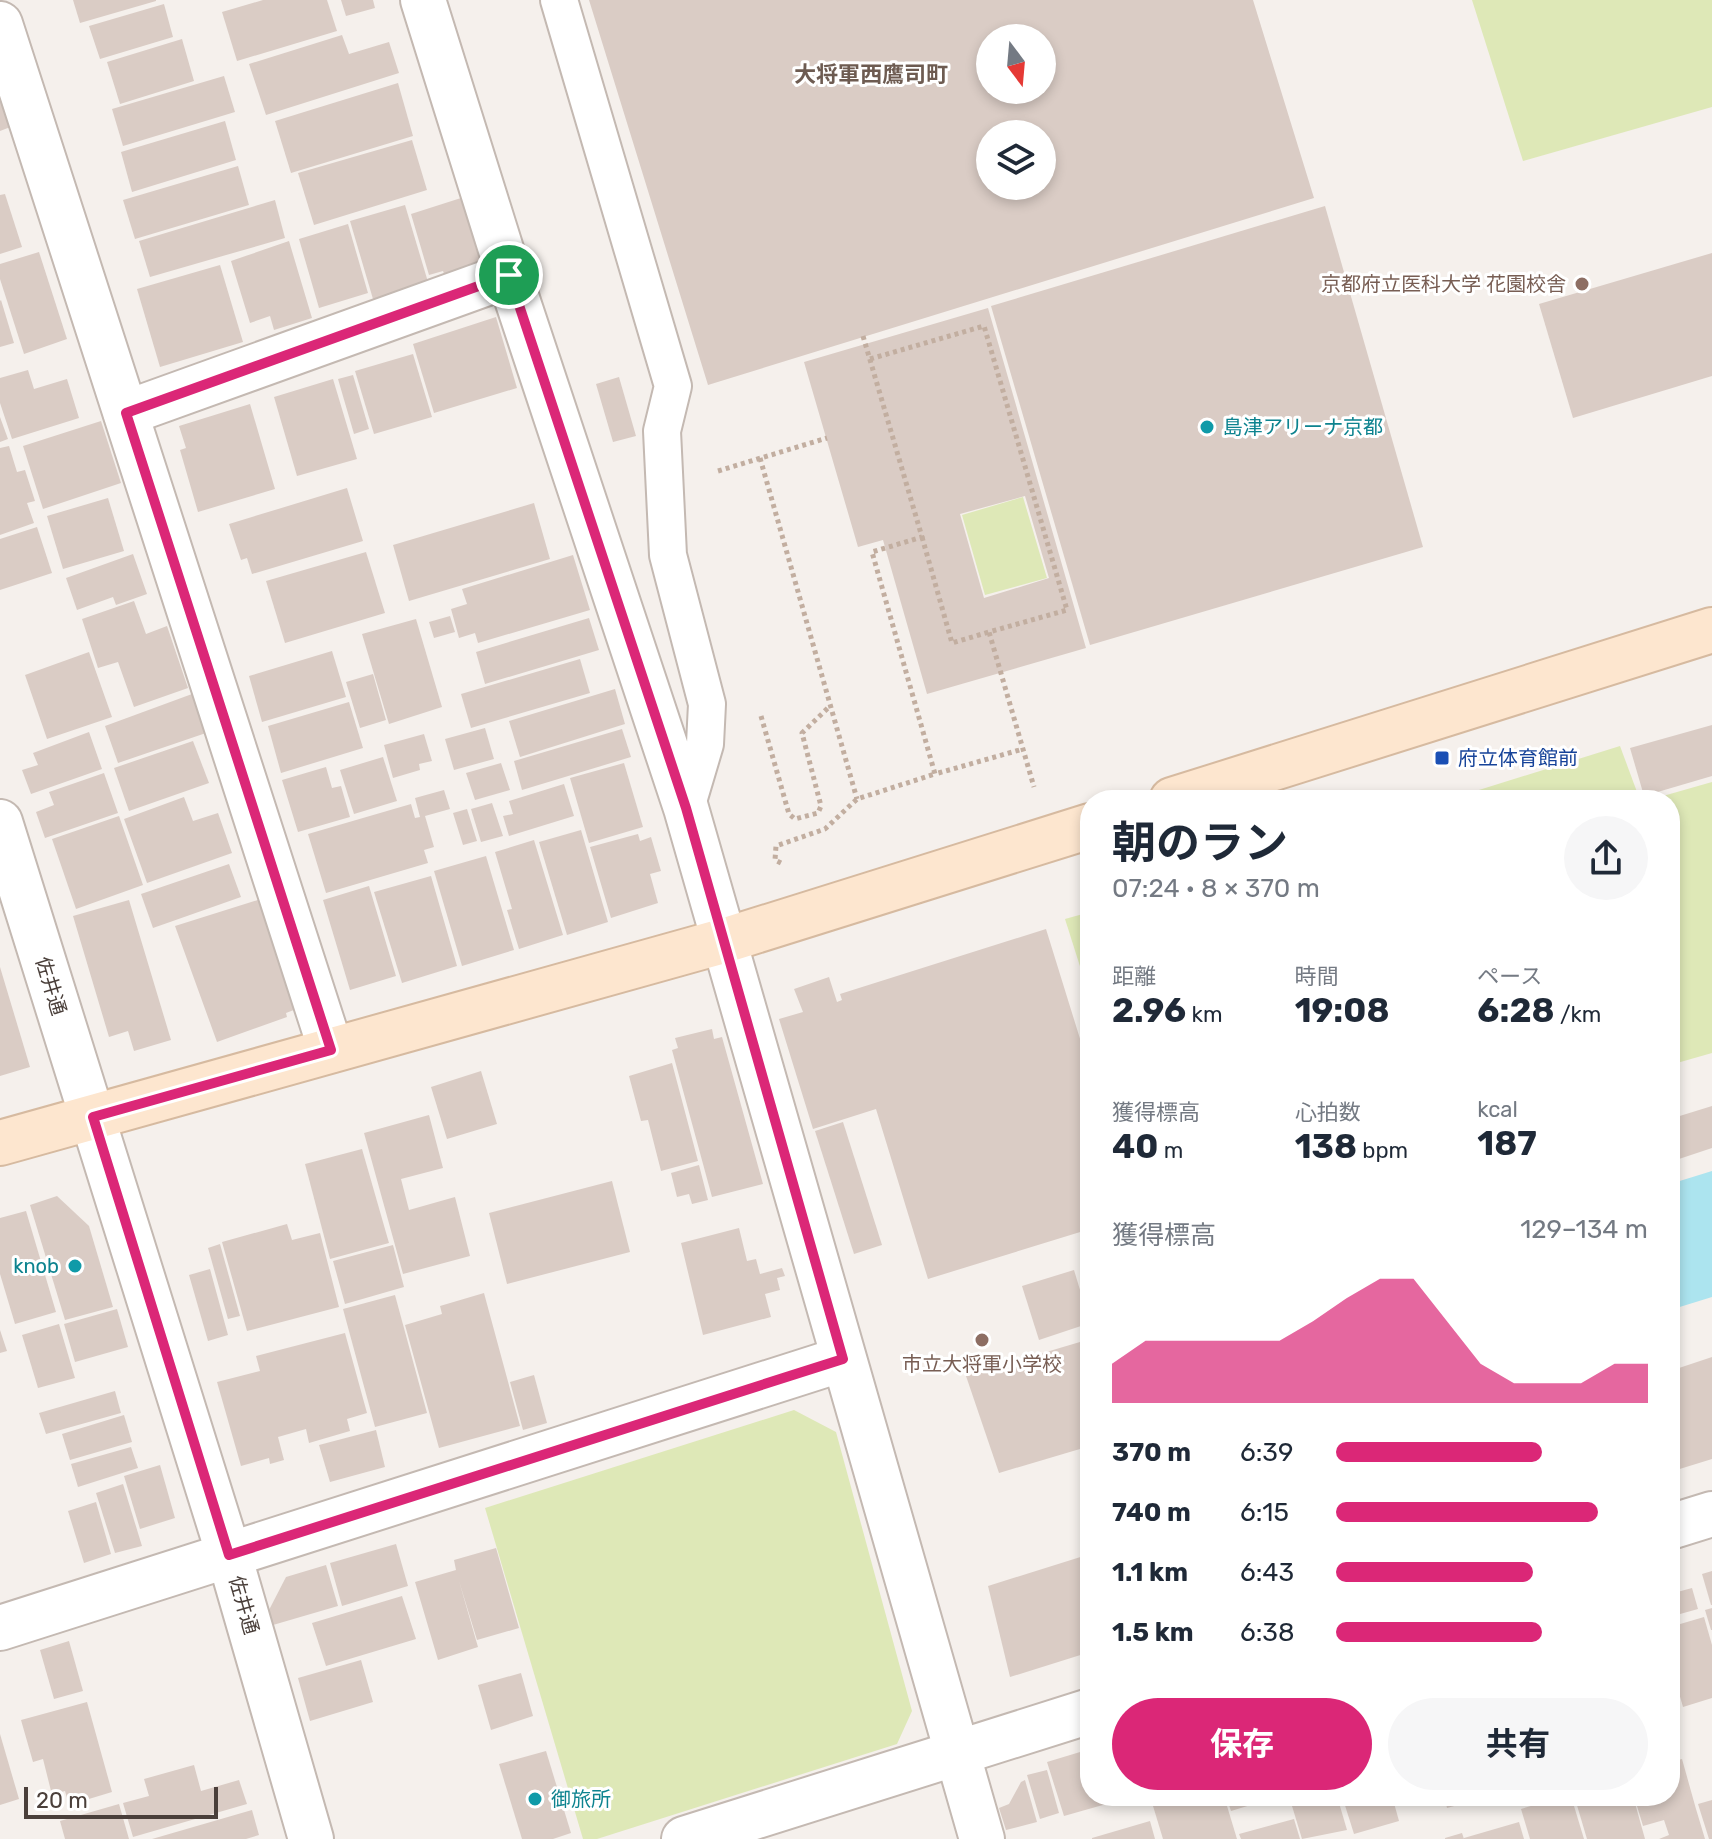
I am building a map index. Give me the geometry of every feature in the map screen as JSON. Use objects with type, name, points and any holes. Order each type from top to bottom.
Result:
[{"type":"street","points":[[423,0],[509,275],[686,808],[982,1839]]},
{"type":"street","points":[[0,24],[331,1050]]},
{"type":"street","points":[[126,413],[509,275]]},
{"type":"street","points":[[1204,790],[1712,630]]},
{"type":"street","name":"佐井通","points":[[0,822],[229,1555],[311,1839]]},
{"type":"street","points":[[0,1143],[723,941],[1080,829]]},
{"type":"street","points":[[0,1628],[843,1359]]},
{"type":"street","points":[[1680,1524],[1712,1514]]},
{"type":"street","points":[[684,1839],[1080,1714]]},
{"type":"lane","points":[[559,0],[673,386],[662,431],[668,555],[707,704],[705,744],[686,808]]},
{"type":"path","points":[[863,336],[952,643],[1067,610],[984,326],[870,359]]},
{"type":"path","points":[[715,472],[827,438]]},
{"type":"path","points":[[760,458],[857,799]]},
{"type":"path","points":[[922,537],[872,552],[935,774]]},
{"type":"path","points":[[775,860],[776,846],[825,829],[857,799],[1023,749],[989,632]]},
{"type":"path","points":[[758,707],[789,814],[795,819],[818,813],[821,806],[802,733],[830,706]]},
{"type":"green space","points":[[1472,0],[1712,0],[1712,107],[1523,161]]},
{"type":"green space","points":[[1023,497],[1047,578],[985,595],[962,515]]},
{"type":"green space","points":[[1620,746],[1636,790],[1479,790]]},
{"type":"green space","points":[[1712,782],[1712,1053],[1680,1062],[1680,791]]},
{"type":"green space","points":[[1080,915],[1080,966],[1065,919]]},
{"type":"green space","points":[[794,1410],[836,1432],[912,1711],[897,1744],[597,1839],[583,1839],[485,1508]]},
{"type":"water","points":[[1712,1171],[1712,1297],[1680,1307],[1680,1181]]},
{"type":"building","points":[[73,0],[156,0],[156,1],[80,23]]},
{"type":"building","points":[[263,0],[327,0],[337,31],[237,61],[222,12]]},
{"type":"building","points":[[341,0],[373,0],[375,8],[346,16]]},
{"type":"building","points":[[589,0],[1253,0],[1314,198],[708,385]]},
{"type":"building","points":[[164,4],[173,37],[100,59],[89,26]]},
{"type":"building","points":[[342,35],[349,54],[389,42],[399,73],[266,115],[249,64]]},
{"type":"building","points":[[182,39],[194,81],[120,104],[107,62]]},
{"type":"building","points":[[224,76],[235,112],[123,146],[112,109]]},
{"type":"building","points":[[398,83],[413,136],[291,173],[275,121]]},
{"type":"building","points":[[0,89],[13,126],[0,131]]},
{"type":"building","points":[[225,121],[236,160],[132,192],[121,152]]},
{"type":"building","points":[[412,140],[427,190],[314,225],[298,173]]},
{"type":"building","points":[[238,166],[249,205],[135,239],[123,200]]},
{"type":"building","points":[[5,194],[22,247],[0,254],[0,195]]},
{"type":"building","points":[[461,198],[482,268],[446,279],[443,271],[429,275],[411,214]]},
{"type":"building","points":[[275,200],[285,238],[150,277],[139,241]]},
{"type":"building","points":[[405,205],[428,282],[373,299],[350,221]]},
{"type":"building","name":"島津アリーナ京都","points":[[1325,206],[1423,547],[1090,645],[991,306]]},
{"type":"building","points":[[348,224],[368,293],[319,308],[299,239]]},
{"type":"building","points":[[289,241],[312,318],[274,330],[270,316],[250,323],[231,261]]},
{"type":"building","points":[[39,252],[67,339],[24,354],[0,279],[0,264]]},
{"type":"building","points":[[1712,253],[1712,376],[1573,418],[1539,304]]},
{"type":"building","points":[[220,265],[243,342],[160,367],[137,289]]},
{"type":"building","points":[[0,301],[14,343],[0,347]]},
{"type":"building","points":[[988,308],[1086,648],[927,694],[883,540],[858,547],[804,362]],"holes":[[[1025,496],[1049,578],[984,598],[960,514]]]},
{"type":"building","points":[[496,317],[517,388],[434,413],[413,344]]},
{"type":"building","points":[[413,354],[432,417],[374,434],[355,371]]},
{"type":"building","points":[[28,370],[34,389],[67,379],[79,418],[12,439],[0,403],[0,378]]},
{"type":"building","points":[[353,375],[369,429],[354,434],[338,379]]},
{"type":"building","points":[[619,377],[636,436],[613,442],[596,384]]},
{"type":"building","points":[[333,379],[357,459],[297,476],[274,397]]},
{"type":"building","points":[[250,404],[275,489],[198,512],[180,450],[186,448],[179,426]]},
{"type":"building","points":[[0,417],[8,439],[0,442]]},
{"type":"building","points":[[101,421],[121,483],[43,509],[23,446]]},
{"type":"building","points":[[9,446],[17,472],[25,470],[35,501],[27,503],[34,523],[0,535],[0,448]]},
{"type":"building","points":[[347,488],[363,541],[252,574],[247,558],[241,560],[229,524]]},
{"type":"building","points":[[108,498],[124,551],[63,569],[47,516]]},
{"type":"building","points":[[534,503],[550,559],[409,601],[393,545]]},
{"type":"building","points":[[37,527],[52,573],[0,590],[0,539]]},
{"type":"building","points":[[366,552],[385,613],[285,643],[266,581]]},
{"type":"building","points":[[133,554],[147,594],[116,605],[113,597],[77,610],[66,578]]},
{"type":"building","points":[[573,555],[590,610],[478,643],[475,633],[459,638],[451,609],[467,604],[462,589]]},
{"type":"building","points":[[134,601],[146,634],[167,626],[188,688],[134,707],[118,662],[98,668],[82,619]]},
{"type":"building","points":[[450,616],[455,632],[434,638],[429,622]]},
{"type":"building","points":[[589,618],[599,650],[485,684],[476,652]]},
{"type":"building","points":[[416,619],[442,707],[389,724],[362,634]]},
{"type":"building","points":[[332,651],[346,697],[262,722],[249,676]]},
{"type":"building","points":[[89,652],[112,717],[47,739],[25,675]]},
{"type":"building","points":[[580,659],[590,693],[471,728],[461,694]]},
{"type":"building","points":[[373,674],[386,720],[360,728],[346,682]]},
{"type":"building","points":[[615,689],[625,724],[520,757],[509,721]]},
{"type":"building","points":[[192,694],[206,733],[118,763],[105,726]]},
{"type":"building","points":[[349,702],[363,748],[281,773],[268,726]]},
{"type":"building","points":[[1712,725],[1712,776],[1664,790],[1642,790],[1630,748]]},
{"type":"building","points":[[485,728],[494,759],[454,770],[445,739]]},
{"type":"building","points":[[622,729],[631,757],[522,790],[514,761]]},
{"type":"building","points":[[89,732],[102,769],[31,794],[22,770],[38,765],[33,753]]},
{"type":"building","points":[[424,734],[432,761],[419,764],[420,770],[393,778],[384,745]]},
{"type":"building","points":[[193,741],[209,783],[129,811],[114,768]]},
{"type":"building","points":[[383,757],[397,801],[354,814],[340,770]]},
{"type":"building","points":[[501,763],[510,790],[475,800],[466,773]]},
{"type":"building","points":[[624,763],[643,827],[589,843],[570,778]]},
{"type":"building","points":[[326,767],[332,788],[341,786],[350,817],[298,832],[282,780]]},
{"type":"building","points":[[104,773],[118,813],[45,838],[36,812],[54,805],[49,792]]},
{"type":"building","points":[[564,784],[574,816],[509,836],[503,816],[513,814],[509,801]]},
{"type":"building","points":[[444,790],[450,809],[425,816],[434,847],[424,850],[428,863],[326,893],[308,834],[411,804],[415,818],[420,817],[415,798]]},
{"type":"building","points":[[184,797],[193,821],[218,813],[232,853],[147,883],[124,819]]},
{"type":"building","points":[[492,803],[503,836],[481,842],[471,809]]},
{"type":"building","points":[[467,809],[477,841],[463,845],[453,813]]},
{"type":"building","points":[[119,816],[143,885],[76,909],[52,839]]},
{"type":"building","points":[[581,830],[608,922],[567,935],[539,842]]},
{"type":"building","points":[[638,834],[640,841],[651,837],[661,871],[650,874],[658,903],[611,918],[590,847]]},
{"type":"building","points":[[534,840],[563,935],[519,949],[507,910],[512,909],[495,852]]},
{"type":"building","points":[[486,856],[514,950],[462,966],[434,871]]},
{"type":"building","points":[[229,864],[241,897],[153,928],[141,894]]},
{"type":"building","points":[[431,876],[457,966],[402,983],[374,892]]},
{"type":"building","points":[[369,886],[396,976],[350,990],[323,900]]},
{"type":"building","points":[[261,899],[299,1008],[286,1013],[287,1017],[217,1042],[175,926]]},
{"type":"building","points":[[129,900],[171,1040],[134,1051],[128,1031],[109,1037],[73,916]]},
{"type":"building","points":[[1046,929],[1080,1039],[1080,1232],[928,1279],[876,1109],[813,1129],[779,1019],[803,1012],[794,989],[829,977],[837,1002],[842,1000],[840,994]]},
{"type":"building","points":[[0,967],[30,1067],[0,1076]]},
{"type":"building","points":[[712,1029],[714,1039],[722,1037],[763,1184],[712,1197],[672,1050],[678,1048],[675,1038]]},
{"type":"building","points":[[672,1063],[698,1161],[661,1171],[648,1120],[641,1121],[629,1076]]},
{"type":"building","points":[[481,1071],[497,1124],[447,1139],[431,1087]]},
{"type":"building","points":[[1712,1106],[1712,1148],[1680,1159],[1680,1116]]},
{"type":"building","points":[[429,1115],[443,1168],[401,1179],[409,1210],[455,1197],[470,1256],[403,1274],[364,1133]]},
{"type":"building","points":[[843,1122],[882,1245],[854,1254],[815,1131]]},
{"type":"building","points":[[362,1149],[389,1243],[330,1259],[305,1164]]},
{"type":"building","points":[[699,1165],[708,1200],[692,1204],[689,1194],[677,1197],[671,1173]]},
{"type":"building","points":[[612,1181],[630,1252],[507,1284],[489,1213]]},
{"type":"building","name":"knob","points":[[57,1196],[89,1226],[113,1307],[65,1320],[30,1205]]},
{"type":"building","points":[[26,1211],[56,1312],[15,1324],[0,1274],[0,1218]]},
{"type":"building","points":[[287,1224],[292,1240],[320,1233],[339,1307],[247,1331],[222,1242]]},
{"type":"building","points":[[739,1228],[747,1261],[756,1259],[760,1274],[782,1268],[785,1276],[777,1278],[780,1290],[765,1294],[771,1317],[703,1335],[681,1243]]},
{"type":"building","points":[[220,1244],[240,1316],[228,1319],[208,1248]]},
{"type":"building","points":[[393,1245],[404,1287],[345,1304],[333,1261]]},
{"type":"building","points":[[210,1269],[228,1335],[208,1341],[189,1275]]},
{"type":"building","points":[[1074,1270],[1080,1290],[1080,1326],[1039,1340],[1022,1286]]},
{"type":"building","points":[[484,1293],[520,1426],[439,1448],[405,1325],[442,1314],[440,1306]]},
{"type":"building","points":[[395,1295],[427,1413],[375,1427],[343,1309]]},
{"type":"building","points":[[117,1309],[128,1347],[75,1362],[64,1324]]},
{"type":"building","points":[[59,1324],[75,1378],[38,1388],[22,1335]]},
{"type":"building","points":[[0,1330],[7,1351],[0,1353]]},
{"type":"building","points":[[345,1333],[367,1413],[347,1419],[350,1431],[309,1443],[306,1429],[278,1437],[284,1460],[270,1464],[269,1458],[241,1466],[217,1382],[260,1371],[256,1356]]},
{"type":"building","points":[[1080,1342],[1080,1449],[999,1473],[966,1376]]},
{"type":"building","points":[[1712,1357],[1712,1459],[1680,1469],[1680,1368]]},
{"type":"building","points":[[534,1375],[547,1423],[523,1430],[510,1382]]},
{"type":"building","points":[[115,1391],[121,1413],[46,1434],[39,1413]]},
{"type":"building","points":[[124,1415],[132,1442],[70,1460],[62,1434]]},
{"type":"building","points":[[376,1430],[385,1467],[330,1482],[319,1445]]},
{"type":"building","points":[[131,1447],[138,1468],[78,1487],[71,1464]]},
{"type":"building","points":[[160,1465],[175,1518],[140,1529],[124,1476]]},
{"type":"building","points":[[123,1484],[142,1546],[115,1553],[96,1493]]},
{"type":"building","points":[[96,1502],[111,1554],[84,1563],[68,1511]]},
{"type":"building","points":[[396,1544],[408,1586],[342,1606],[330,1563]]},
{"type":"building","points":[[496,1548],[519,1628],[477,1640],[459,1581],[478,1647],[438,1660],[415,1582],[456,1570],[454,1560]]},
{"type":"building","points":[[1080,1557],[1080,1655],[1010,1677],[988,1586]]},
{"type":"building","points":[[326,1565],[338,1606],[273,1625],[269,1610],[286,1577]]},
{"type":"building","points":[[1712,1571],[1712,1605],[1711,1605],[1702,1574]]},
{"type":"building","points":[[1692,1588],[1698,1609],[1680,1614],[1680,1591]]},
{"type":"building","points":[[402,1596],[416,1639],[326,1666],[312,1623]]},
{"type":"building","points":[[1712,1608],[1712,1630],[1711,1630],[1705,1610]]},
{"type":"building","points":[[1704,1617],[1712,1645],[1712,1698],[1683,1707],[1680,1697],[1680,1624]]},
{"type":"building","points":[[69,1641],[83,1691],[54,1699],[40,1650]]},
{"type":"building","points":[[361,1660],[373,1702],[310,1721],[298,1678]]},
{"type":"building","points":[[521,1673],[533,1716],[491,1730],[478,1685]]},
{"type":"building","points":[[87,1702],[112,1792],[69,1805],[65,1791],[52,1795],[43,1759],[33,1762],[21,1720]]},
{"type":"building","points":[[0,1734],[19,1799],[0,1805]]},
{"type":"building","name":"御旅所","points":[[546,1751],[571,1833],[553,1839],[522,1839],[499,1764]]},
{"type":"building","points":[[1080,1752],[1080,1806],[1099,1806],[1064,1816],[1047,1762]]},
{"type":"building","points":[[1680,1760],[1705,1839],[1659,1839],[1669,1835],[1664,1820],[1643,1826],[1637,1806],[1680,1806]]},
{"type":"building","points":[[194,1765],[201,1791],[239,1780],[247,1804],[133,1837],[123,1803],[149,1796],[144,1779]]},
{"type":"building","points":[[1047,1770],[1059,1813],[1040,1819],[1027,1775]]},
{"type":"building","points":[[1025,1780],[1037,1822],[1006,1830],[999,1808],[1009,1804]]},
{"type":"building","points":[[1712,1800],[1712,1839],[1709,1839],[1698,1804]]},
{"type":"building","points":[[119,1804],[129,1839],[65,1839],[60,1821]]},
{"type":"building","points":[[1153,1806],[1227,1806],[1237,1839],[1163,1839]]},
{"type":"building","points":[[1229,1806],[1247,1806],[1231,1811]]},
{"type":"building","points":[[1292,1806],[1340,1806],[1347,1830],[1302,1839]]},
{"type":"building","points":[[1345,1806],[1395,1806],[1399,1821],[1354,1834]]},
{"type":"building","points":[[1531,1806],[1574,1806],[1584,1839],[1530,1839],[1521,1809]]},
{"type":"building","points":[[1577,1806],[1636,1806],[1645,1839],[1587,1839]]},
{"type":"building","points":[[252,1810],[259,1835],[246,1839],[152,1839]]},
{"type":"building","points":[[1294,1819],[1300,1839],[1241,1839],[1239,1834]]},
{"type":"building","points":[[1150,1821],[1155,1839],[1092,1839],[1092,1838]]},
{"type":"building","points":[[1519,1822],[1524,1839],[1464,1839],[1464,1838]]},
{"type":"building","points":[[1462,1833],[1464,1839],[1445,1839],[1445,1838]]},
{"type":"place","name":"京都府立医科大学 花園校舎","points":[[1582,284]]},
{"type":"place","name":"島津アリーナ京都","points":[[1207,427]]},
{"type":"place","name":"府立体育館前","points":[[1442,758]]},
{"type":"place","name":"knob","points":[[75,1266]]},
{"type":"place","name":"市立大将軍小学校","points":[[982,1340]]},
{"type":"place","name":"御旅所","points":[[535,1799]]},
{"type":"district","name":"大将軍西鷹司町","points":[[871,74]]},
{"type":"route","points":[[509,275],[686,808],[843,1359],[229,1555],[93,1117],[331,1050],[126,413],[509,275]]}]
